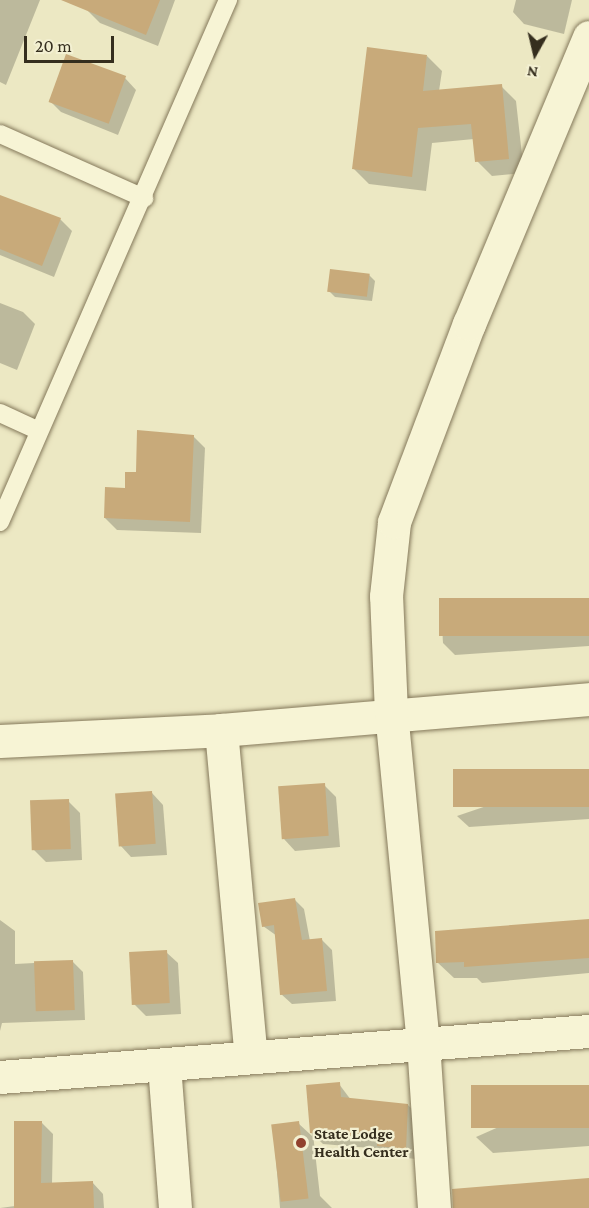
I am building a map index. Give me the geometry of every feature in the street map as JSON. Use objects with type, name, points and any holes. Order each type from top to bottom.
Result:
[{"type":"street","points":[[434,1208],[423,1044],[391,713],[386,596],[394,522],[460,345],[589,37]]},
{"type":"street","points":[[0,741],[221,730],[391,713],[589,699]]},
{"type":"street","points":[[221,730],[251,1057]]},
{"type":"street","points":[[0,1077],[589,1031]]},
{"type":"street","points":[[164,1065],[175,1208]]},
{"type":"lane","points":[[0,522],[37,430],[144,198],[228,0]]},
{"type":"lane","points":[[0,134],[144,198]]},
{"type":"lane","points":[[0,413],[37,430]]},
{"type":"building","points":[[61,0],[160,0],[146,35]]},
{"type":"building","points":[[367,47],[427,55],[423,91],[502,84],[509,159],[475,162],[471,124],[418,128],[412,177],[352,169]]},
{"type":"building","points":[[66,54],[126,76],[109,124],[49,102]]},
{"type":"building","points":[[0,195],[61,218],[42,266],[0,249]]},
{"type":"building","points":[[330,269],[370,274],[367,297],[327,292]]},
{"type":"building","points":[[137,430],[194,435],[190,522],[104,518],[105,487],[125,488],[125,472],[136,472]]},
{"type":"building","points":[[439,598],[589,598],[589,636],[439,636]]},
{"type":"building","points":[[453,769],[589,769],[589,807],[453,807]]},
{"type":"building","points":[[325,783],[329,836],[282,839],[278,786]]},
{"type":"building","points":[[152,791],[156,844],[119,846],[115,794]]},
{"type":"building","points":[[69,799],[71,849],[32,850],[30,800]]},
{"type":"building","points":[[295,898],[302,940],[322,938],[327,991],[280,995],[274,925],[262,927],[258,903]]},
{"type":"building","points":[[589,919],[589,958],[464,967],[464,962],[436,963],[435,931]]},
{"type":"building","points":[[167,950],[170,1003],[132,1005],[129,952]]},
{"type":"building","points":[[73,960],[75,1010],[36,1011],[34,961]]},
{"type":"building","points":[[340,1082],[341,1097],[408,1104],[406,1149],[377,1146],[377,1139],[310,1133],[306,1085]]},
{"type":"building","points":[[471,1085],[589,1085],[589,1128],[471,1128]]},
{"type":"building","points":[[14,1121],[42,1121],[41,1183],[93,1181],[94,1208],[14,1208]]},
{"type":"building","points":[[299,1121],[309,1198],[281,1202],[271,1124]]},
{"type":"building","points":[[589,1178],[589,1208],[453,1208],[452,1189]]},
{"type":"place","name":"State Lodge Health Center","points":[[301,1143]]}]
